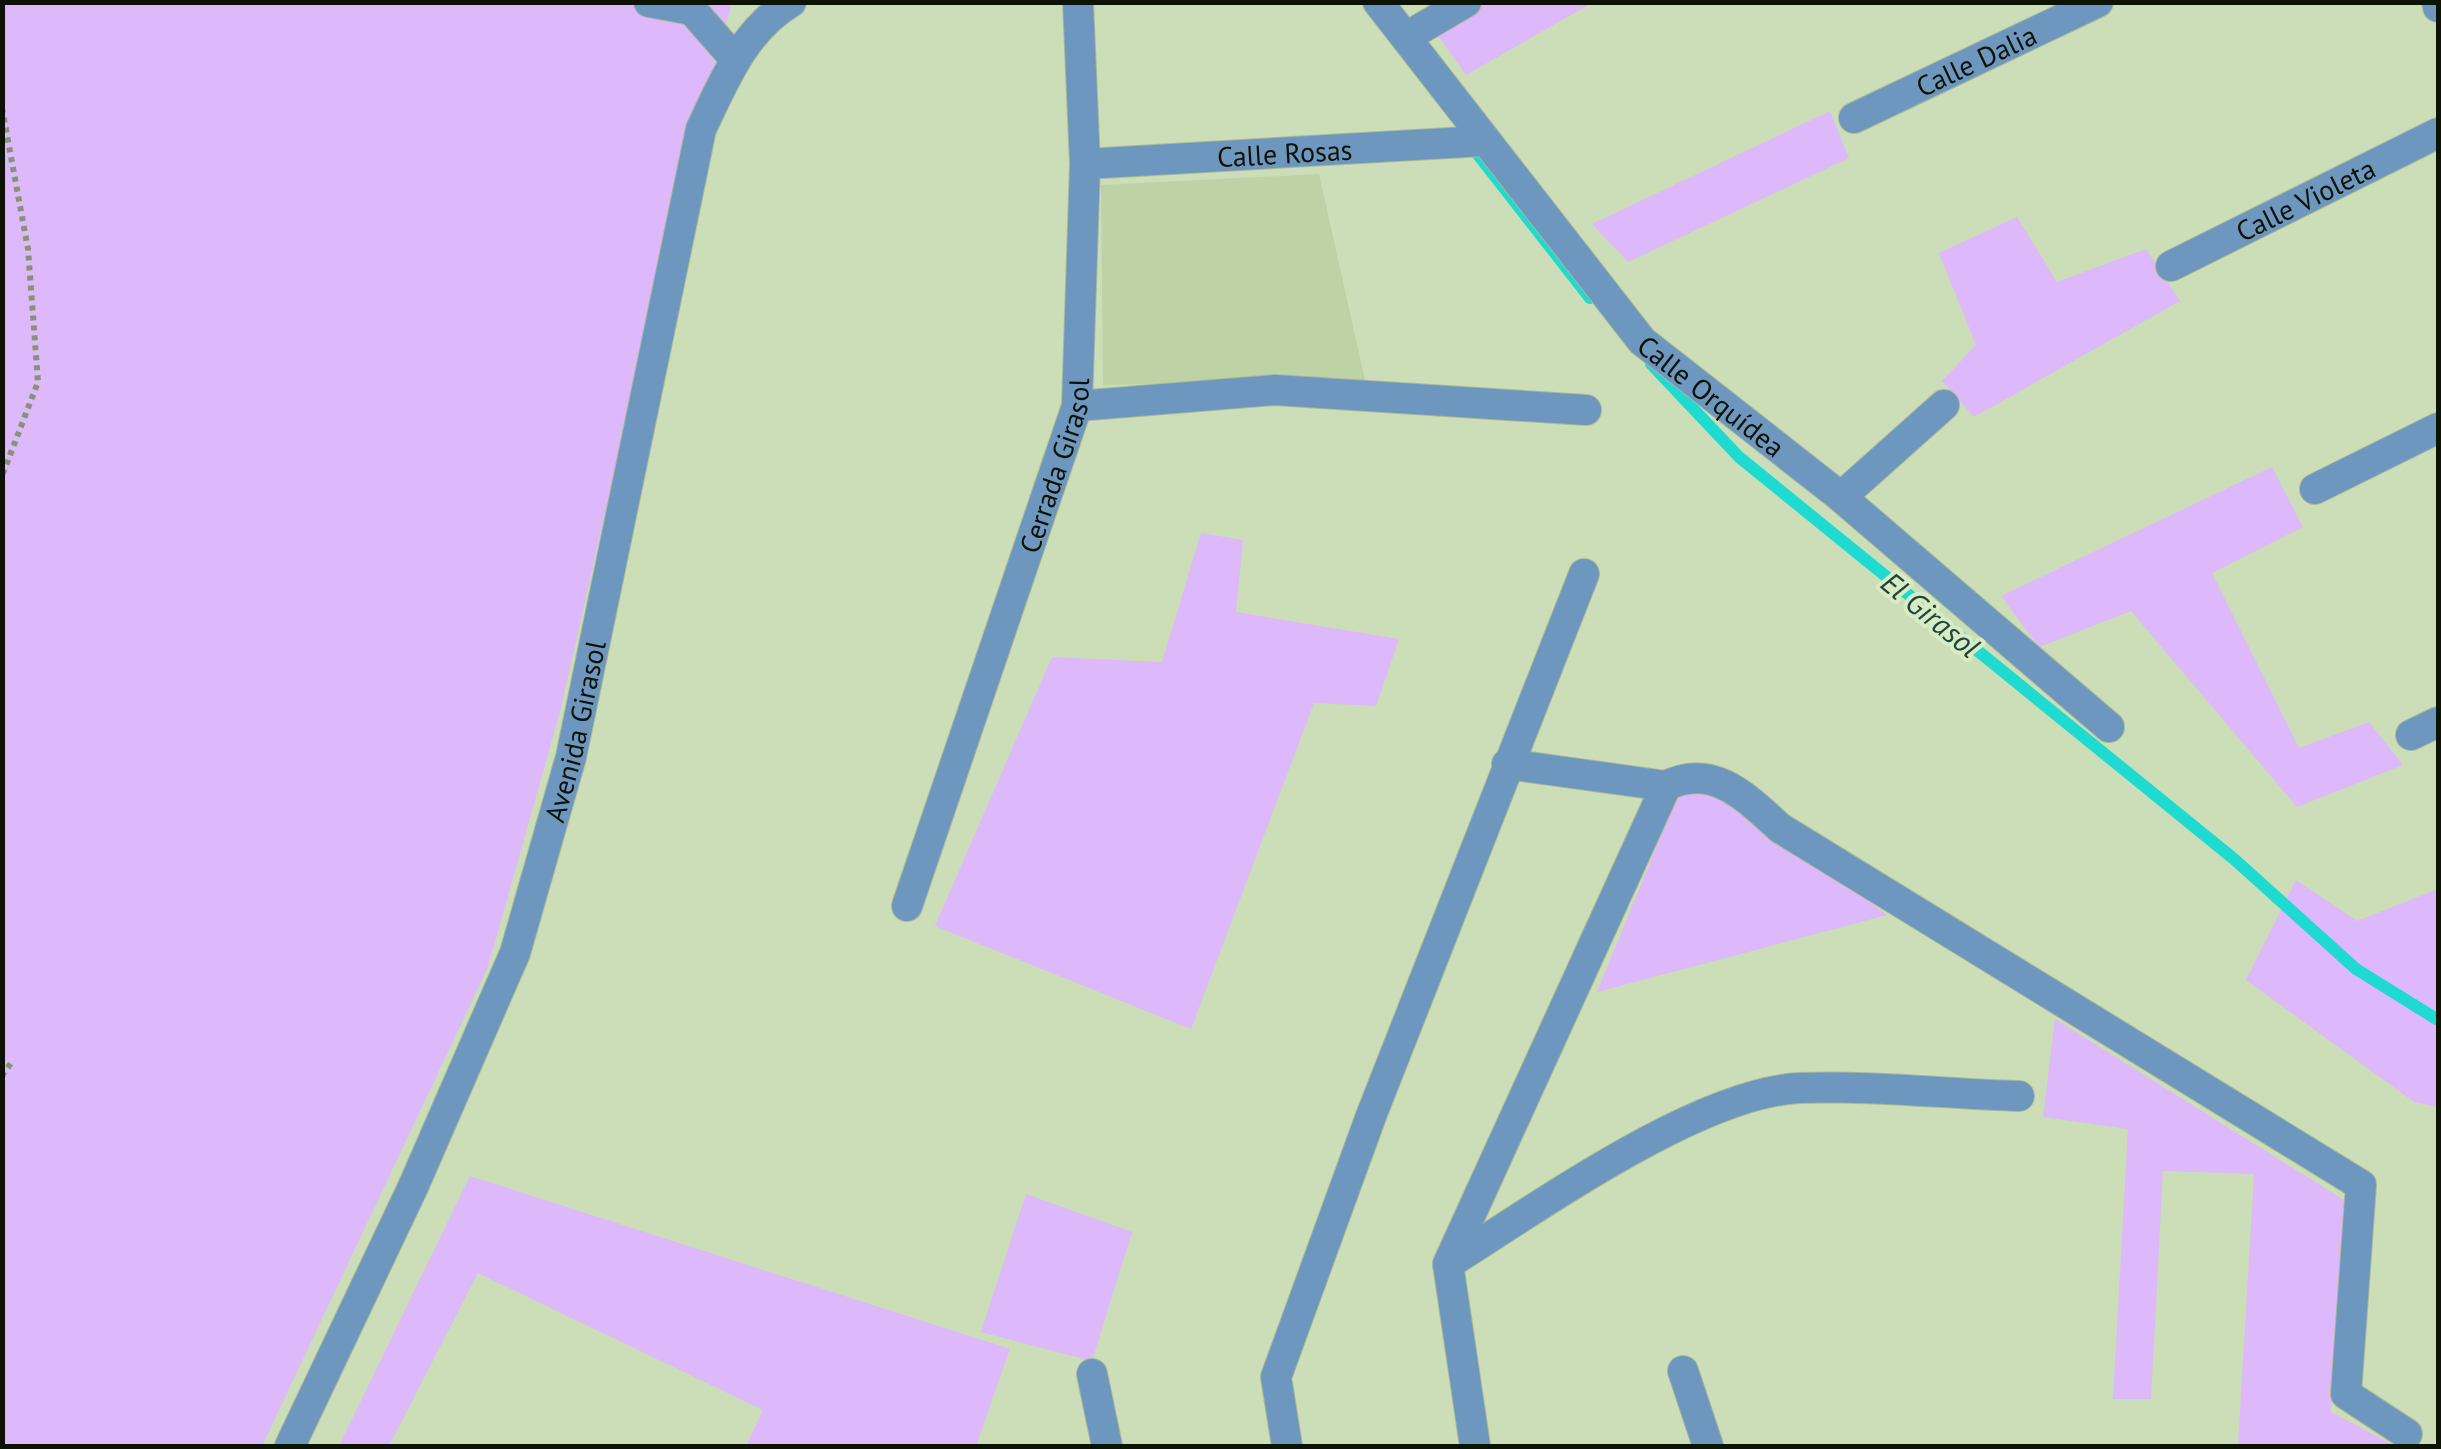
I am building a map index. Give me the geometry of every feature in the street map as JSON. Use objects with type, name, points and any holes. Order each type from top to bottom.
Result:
[{"type":"street","points":[[649,2],[686,6],[735,59]]},
{"type":"street","name":"Avenida Girasol","points":[[290,1446],[414,1186],[515,953],[572,757],[700,129],[735,59],[766,17],[791,2]]},
{"type":"street","name":"Cerrada Girasol","points":[[906,906],[1077,406],[1084,164],[1078,2]]},
{"type":"street","name":"Calle Orquídea","points":[[1378,2],[1408,36],[1482,141],[1642,342],[1841,497],[2109,727]]},
{"type":"street","points":[[1408,36],[1466,2]]},
{"type":"street","name":"Calle Dalia","points":[[1854,118],[2098,2]]},
{"type":"street","name":"Calle Violeta","points":[[2171,266],[2438,134]]},
{"type":"street","name":"Calle Rosas","points":[[1084,164],[1482,141]]},
{"type":"street","points":[[1077,406],[1275,390],[1586,410]]},
{"type":"street","points":[[1841,497],[1944,405]]},
{"type":"street","points":[[2315,489],[2438,428]]},
{"type":"street","points":[[1288,1446],[1276,1376],[1507,764],[1584,574]]},
{"type":"street","points":[[2411,735],[2438,722]]},
{"type":"street","points":[[1507,764],[1666,786]]},
{"type":"street","points":[[1475,1446],[1448,1264],[1666,786],[1680,778],[1732,784],[1780,828],[2362,1185],[2346,1394],[2407,1434]]},
{"type":"street","points":[[1448,1264],[1619,1157],[1718,1108],[1796,1088],[2019,1096]]},
{"type":"street","points":[[1683,1371],[1708,1446]]},
{"type":"street","points":[[1092,1374],[1107,1446]]},
{"type":"path","points":[[2,108],[28,250],[38,382],[2,476]]},
{"type":"path","points":[[2,1076],[12,1063]]},
{"type":"shaded area","points":[[2,3],[732,3],[676,198],[561,708],[488,967],[262,1446],[3,1446]]},
{"type":"shaded area","points":[[1487,3],[1592,3],[1466,75],[1436,33]]},
{"type":"shaded area","points":[[1830,111],[1849,158],[1628,262],[1592,224]]},
{"type":"shaded area","points":[[1319,174],[1365,380],[1103,385],[1101,185]]},
{"type":"shaded area","points":[[2017,217],[2057,282],[2146,249],[2180,301],[1974,417],[1942,381],[1976,345],[1939,253]]},
{"type":"shaded area","points":[[2272,467],[2303,527],[2212,573],[2299,748],[2369,722],[2403,765],[2297,807],[2131,611],[2039,647],[2001,596]]},
{"type":"shaded area","points":[[1201,533],[1243,540],[1236,612],[1399,639],[1376,706],[1314,703],[1191,1029],[935,926],[1052,657],[1162,662]]},
{"type":"shaded area","points":[[1727,790],[1887,915],[1597,992],[1679,792]]},
{"type":"shaded area","points":[[2296,880],[2357,921],[2438,889],[2438,1107],[2414,1102],[2246,980]]},
{"type":"shaded area","points":[[2055,1019],[2344,1200],[2331,1412],[2393,1445],[2411,1446],[2238,1446],[2254,1174],[2163,1171],[2151,1399],[2113,1399],[2128,1129],[2043,1117]]},
{"type":"shaded area","points":[[470,1176],[1010,1349],[976,1446],[746,1446],[763,1410],[478,1273],[389,1446],[339,1446]]},
{"type":"shaded area","points":[[1026,1194],[1132,1232],[1092,1361],[981,1332]]},
{"type":"waterway","name":"El Girasol","points":[[1476,152],[1590,298]]},
{"type":"waterway","name":"El Girasol","points":[[1651,364],[1739,457],[2234,859],[2356,969],[2438,1020]]}]
